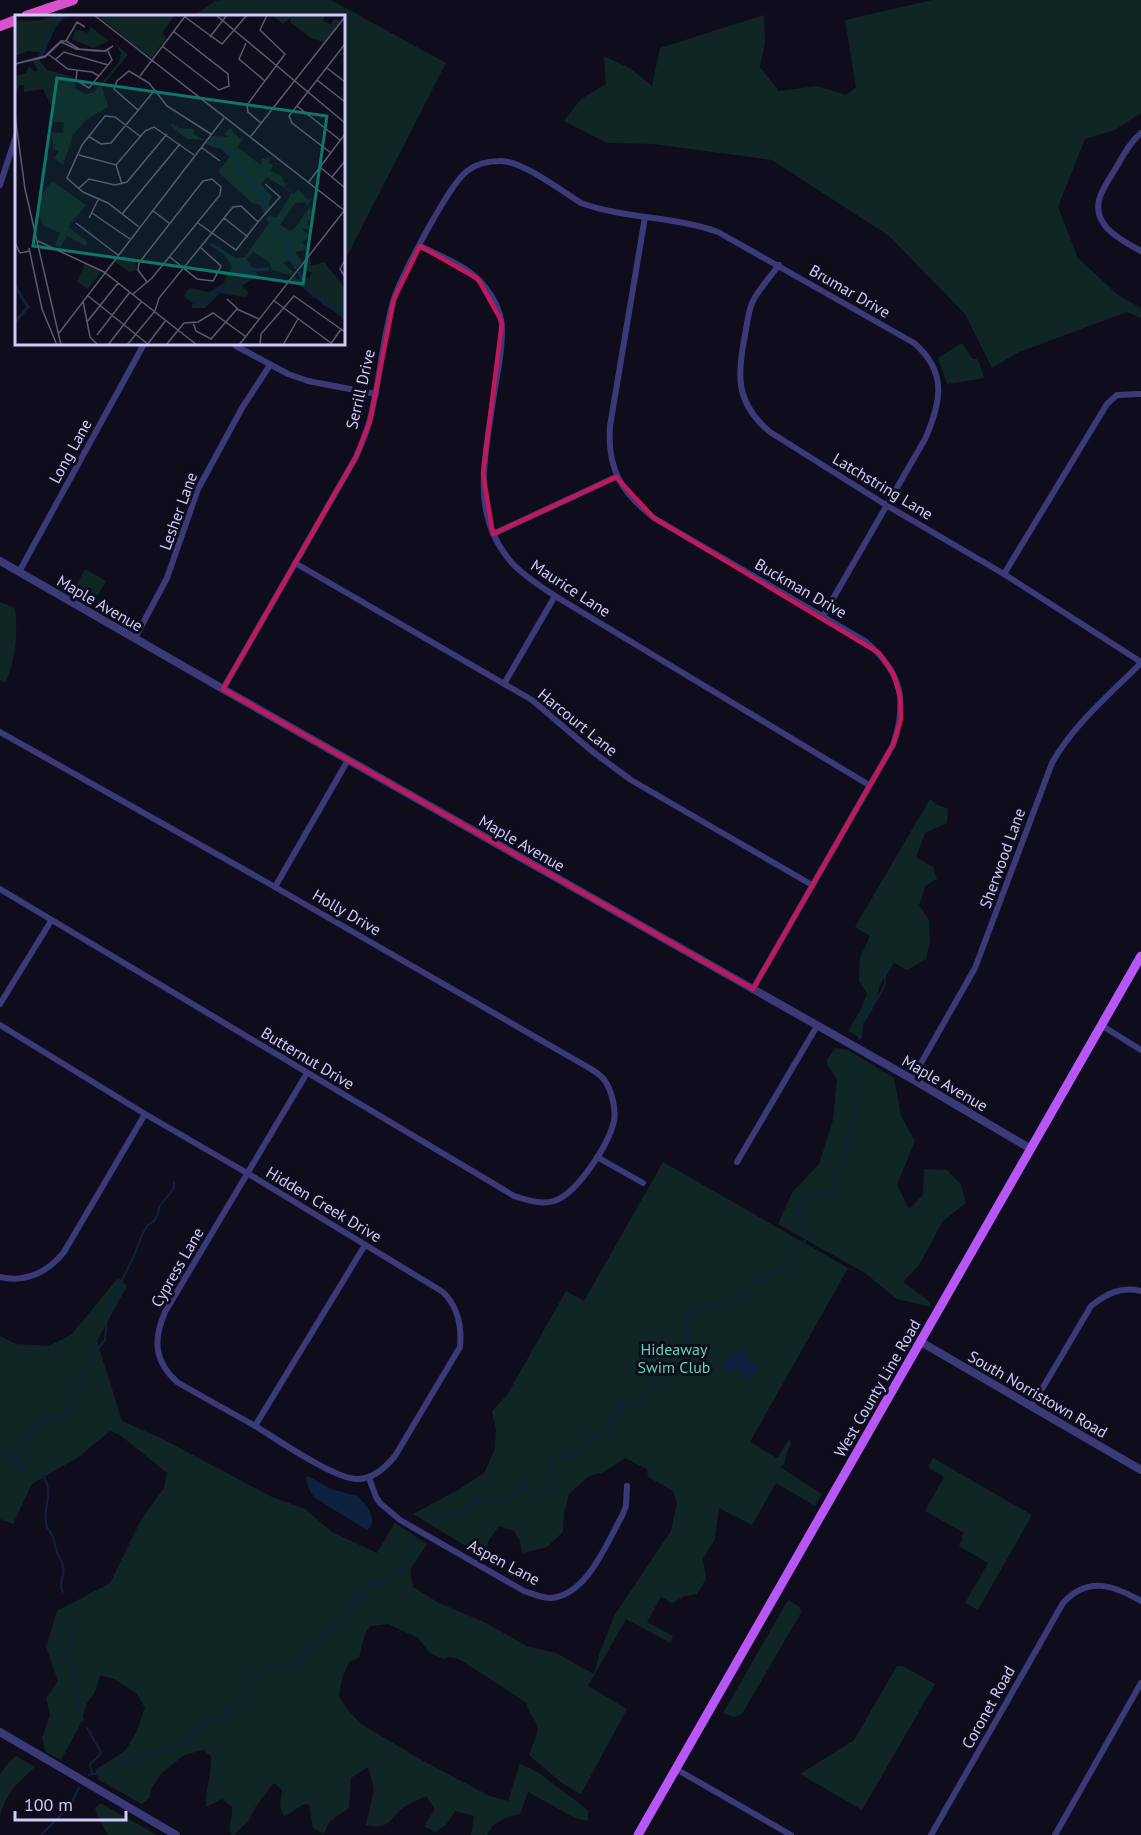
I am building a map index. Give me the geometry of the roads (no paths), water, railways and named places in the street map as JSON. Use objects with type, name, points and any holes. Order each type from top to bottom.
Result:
[{"type":"highway","points":[[33,15],[73,0]]},
{"type":"highway","points":[[0,26],[15,20]]},
{"type":"main road","name":"West County Line Road","points":[[638,1835],[1141,956]]},
{"type":"street","points":[[1141,133],[1131,143],[1100,194],[1098,209],[1102,223],[1110,233],[1141,251]]},
{"type":"street","points":[[0,185],[15,139]]},
{"type":"street","name":"Brumar Drive","points":[[484,162],[502,161],[516,164],[581,203],[601,209],[718,232],[914,344],[930,360],[939,388],[937,407],[925,440],[822,616]]},
{"type":"street","name":"Serrill Drive","points":[[223,689],[356,457],[370,421],[394,299],[420,246],[453,186],[466,172],[484,162]]},
{"type":"street","name":"Buckman Drive","points":[[645,218],[610,426],[610,450],[616,477],[632,499],[654,518],[866,641],[879,653],[893,673],[898,684],[902,708],[893,745],[753,989]]},
{"type":"street","name":"Maurice Lane","points":[[420,246],[478,279],[493,299],[502,322],[503,334],[483,473],[488,522],[493,534],[512,562],[524,574],[555,596],[869,785]]},
{"type":"street","name":"Latchstring Lane","points":[[779,266],[753,300],[750,308],[739,373],[744,402],[756,419],[770,432],[886,505],[1004,574],[1141,663]]},
{"type":"street","name":"Long Lane","points":[[19,572],[143,345]]},
{"type":"street","points":[[236,346],[288,374],[308,381],[376,394]]},
{"type":"street","name":"Lesher Lane","points":[[135,638],[167,578],[198,489],[242,408],[270,365]]},
{"type":"street","points":[[1004,574],[1107,404],[1117,395],[1141,394]]},
{"type":"street","points":[[493,534],[616,477]]},
{"type":"street","name":"Maple Avenue","points":[[0,561],[912,1079],[1031,1149]]},
{"type":"street","name":"Harcourt Lane","points":[[295,563],[532,700],[593,752],[631,780],[812,885]]},
{"type":"street","points":[[504,684],[555,596]]},
{"type":"street","name":"Sherwood Lane","points":[[912,1079],[975,968],[1052,763],[1078,725],[1141,663]]},
{"type":"street","name":"Holly Drive","points":[[0,732],[275,887],[598,1074],[608,1086],[614,1121],[597,1157]]},
{"type":"street","points":[[275,887],[348,760]]},
{"type":"street","name":"Butternut Drive","points":[[0,890],[514,1196],[535,1202],[564,1197],[579,1184],[597,1157]]},
{"type":"street","points":[[0,1004],[51,921]]},
{"type":"street","name":"Hidden Creek Drive","points":[[0,1025],[443,1292],[454,1307],[460,1326],[460,1347],[395,1456],[388,1465],[369,1478]]},
{"type":"street","points":[[1101,1025],[1141,1050]]},
{"type":"street","points":[[737,1162],[817,1026]]},
{"type":"street","name":"Cypress Lane","points":[[307,1073],[165,1312],[157,1331],[156,1341],[167,1373],[177,1382],[334,1473],[356,1480],[369,1478]]},
{"type":"street","points":[[0,1278],[17,1280],[26,1278],[53,1265],[64,1252],[145,1114]]},
{"type":"street","points":[[597,1157],[644,1183]]},
{"type":"street","points":[[255,1426],[365,1245]]},
{"type":"street","points":[[1032,1406],[1091,1306],[1113,1292],[1141,1291]]},
{"type":"street","name":"South Norristown Road","points":[[921,1342],[1141,1470]]},
{"type":"street","name":"Aspen Lane","points":[[369,1478],[380,1503],[399,1520],[524,1591],[551,1598],[575,1589],[587,1578],[622,1516],[626,1506],[627,1486]]},
{"type":"street","name":"Coronet Road","points":[[931,1835],[1056,1612],[1067,1599],[1093,1586],[1111,1586],[1141,1601]]},
{"type":"street","points":[[1055,1835],[1141,1683]]},
{"type":"street","points":[[0,1732],[176,1835]]},
{"type":"street","points":[[676,1769],[791,1835]]},
{"type":"water","points":[[742,1349],[758,1371],[747,1380],[738,1367],[728,1374],[721,1364]]},
{"type":"water","points":[[308,1476],[331,1489],[357,1496],[370,1512],[371,1526],[367,1530],[315,1498],[307,1484]]},
{"type":"waterway","points":[[859,1039],[862,1024],[884,987],[885,963]]},
{"type":"waterway","points":[[432,1522],[449,1514],[460,1515],[470,1506],[485,1499],[500,1501],[510,1498],[517,1494],[518,1487],[521,1485],[540,1494],[549,1492],[552,1487],[550,1479],[552,1460],[559,1456],[574,1455],[595,1435],[608,1432],[608,1419],[619,1415],[622,1404],[629,1404],[644,1397],[661,1368],[686,1347],[688,1335],[685,1327],[691,1314],[700,1309],[733,1302],[742,1297],[754,1282],[767,1277],[770,1272],[789,1260],[807,1238],[806,1228],[796,1207],[805,1197],[814,1194],[828,1194],[831,1190],[834,1173],[841,1165],[853,1118],[860,1111],[853,1100],[856,1071],[851,1056]]},
{"type":"waterway","points":[[15,1459],[27,1438],[41,1423],[69,1414],[80,1388],[80,1379],[91,1357],[105,1340],[107,1314],[142,1235],[148,1225],[154,1221],[159,1207],[174,1188],[174,1182]]},
{"type":"waterway","points":[[0,1445],[23,1467],[42,1475],[47,1483],[46,1525],[53,1537],[64,1570],[61,1586],[63,1592]]},
{"type":"waterway","points":[[89,1775],[114,1769],[127,1761],[182,1744],[233,1708],[248,1685],[262,1673],[281,1665],[293,1666],[299,1663],[324,1631],[350,1613],[353,1605],[352,1595],[402,1572],[417,1544]]},
{"type":"waterway","points":[[67,1622],[73,1643],[66,1651],[72,1665],[83,1721]]},
{"type":"waterway","points":[[87,1728],[101,1752],[90,1764],[92,1774]]},
{"type":"waterway","points":[[41,1835],[69,1807],[79,1788]]},
{"type":"park label","name":"Hideaway Swim Club","points":[[674,1358]]}]
